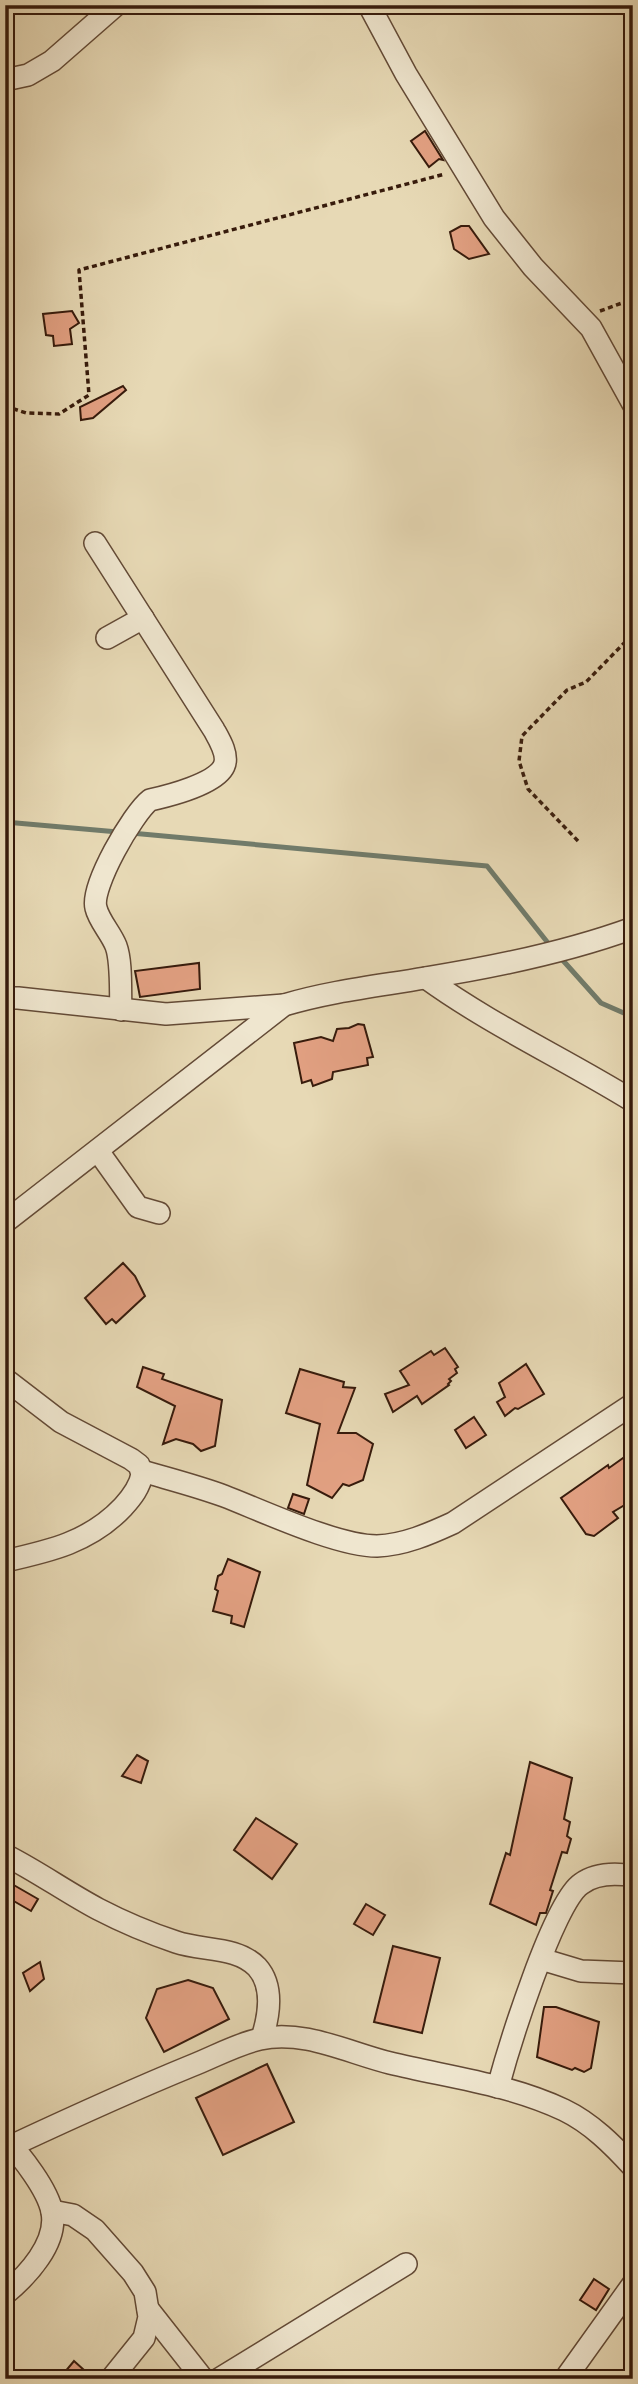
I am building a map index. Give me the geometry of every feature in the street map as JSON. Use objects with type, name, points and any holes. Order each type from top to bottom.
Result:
[{"type":"street","points":[[5,79],[28,75],[51,61],[116,5]]},
{"type":"street","points":[[369,5],[464,169],[512,242],[591,328],[633,404]]},
{"type":"street","points":[[95,543],[215,730],[225,762],[221,770],[198,786],[144,804],[101,879],[95,895],[96,910],[117,948],[121,1010]]},
{"type":"street","points":[[107,638],[143,618]]},
{"type":"street","points":[[5,998],[166,1014],[284,1005],[348,989],[426,978],[555,952],[633,928]]},
{"type":"street","points":[[426,978],[455,1000],[580,1068],[633,1101]]},
{"type":"street","points":[[5,1223],[284,1005]]},
{"type":"street","points":[[98,1151],[138,1207],[159,1213]]},
{"type":"street","points":[[5,1379],[43,1411],[131,1459],[142,1471],[219,1494],[362,1545],[390,1544],[428,1535],[453,1523],[633,1404]]},
{"type":"street","points":[[5,1561],[57,1549],[95,1531],[128,1501],[141,1479],[142,1471]]},
{"type":"street","points":[[5,1855],[124,1922],[185,1945],[244,1957],[261,1973],[267,1990],[266,2024],[262,2038]]},
{"type":"street","points":[[498,2087],[511,2039],[541,1959],[567,1901],[575,1889],[589,1879],[603,1875],[633,1876]]},
{"type":"street","points":[[541,1959],[581,1971],[633,1973]]},
{"type":"street","points":[[5,2294],[29,2270],[43,2250],[52,2229],[52,2211],[31,2173],[8,2142],[262,2038],[301,2038],[498,2087],[547,2103],[580,2119],[633,2167]]},
{"type":"street","points":[[52,2211],[83,2220],[95,2230],[140,2283],[148,2309],[144,2338],[111,2379]]},
{"type":"street","points":[[219,2379],[406,2264]]},
{"type":"street","points":[[565,2379],[633,2284]]},
{"type":"street","points":[[148,2309],[203,2379]]},
{"type":"path","points":[[5,406],[26,413],[59,414],[89,395],[79,270],[464,169]]},
{"type":"path","points":[[582,318],[633,299]]},
{"type":"path","points":[[578,841],[528,789],[519,761],[522,736],[567,690],[586,682],[633,634]]},
{"type":"building","points":[[425,131],[443,160],[439,159],[429,167],[411,141]]},
{"type":"building","points":[[461,226],[469,226],[489,254],[469,259],[454,249],[450,232]]},
{"type":"building","points":[[72,311],[79,323],[70,329],[72,344],[54,346],[53,336],[46,335],[43,314]]},
{"type":"building","points":[[123,386],[126,390],[93,418],[81,420],[80,407]]},
{"type":"building","points":[[199,963],[200,989],[140,997],[135,971]]},
{"type":"building","points":[[364,1025],[373,1057],[367,1058],[368,1065],[333,1072],[332,1079],[313,1086],[311,1080],[302,1083],[294,1043],[321,1037],[333,1041],[337,1029]]},
{"type":"building","points":[[123,1263],[135,1276],[145,1296],[116,1323],[112,1319],[106,1324],[85,1298]]},
{"type":"building","points":[[445,1348],[458,1367],[455,1369],[457,1373],[449,1379],[449,1385],[422,1404],[417,1396],[393,1412],[385,1394],[409,1385],[400,1371],[431,1351],[434,1355]]},
{"type":"building","points":[[526,1364],[544,1394],[505,1416],[497,1402],[505,1397],[499,1383]]},
{"type":"building","points":[[143,1367],[164,1374],[162,1379],[222,1400],[215,1446],[201,1451],[193,1444],[176,1439],[163,1444],[175,1406],[137,1387]]},
{"type":"building","points":[[300,1369],[344,1382],[343,1387],[355,1388],[338,1433],[356,1433],[373,1444],[363,1480],[349,1486],[343,1484],[332,1498],[307,1485],[320,1424],[286,1413]]},
{"type":"building","points":[[474,1417],[486,1435],[466,1448],[455,1430]]},
{"type":"building","points":[[633,1451],[633,1500],[613,1512],[618,1518],[594,1536],[586,1534],[561,1498]]},
{"type":"building","points":[[293,1494],[309,1499],[304,1514],[288,1508]]},
{"type":"building","points":[[228,1559],[260,1572],[244,1627],[231,1623],[232,1616],[213,1611],[218,1591],[215,1589],[218,1576],[222,1574]]},
{"type":"building","points":[[137,1755],[148,1761],[141,1783],[122,1776]]},
{"type":"building","points":[[530,1762],[572,1778],[564,1819],[570,1822],[567,1836],[571,1839],[567,1853],[562,1852],[546,1913],[540,1913],[536,1925],[490,1904],[506,1853],[510,1855]]},
{"type":"building","points":[[256,1818],[297,1844],[272,1879],[234,1850]]},
{"type":"building","points":[[5,1880],[38,1899],[31,1911],[5,1896]]},
{"type":"building","points":[[366,1904],[385,1915],[373,1935],[354,1924]]},
{"type":"building","points":[[393,1946],[440,1958],[422,2033],[374,2022]]},
{"type":"building","points":[[40,1962],[44,1979],[30,1991],[23,1973]]},
{"type":"building","points":[[188,1980],[213,1988],[229,2019],[164,2052],[146,2018],[157,1989]]},
{"type":"building","points":[[544,2007],[556,2007],[599,2022],[591,2068],[584,2072],[575,2068],[572,2070],[537,2057]]},
{"type":"building","points":[[267,2064],[294,2122],[223,2155],[196,2098]]},
{"type":"building","points":[[594,2279],[609,2289],[596,2310],[580,2300]]},
{"type":"building","points":[[74,2361],[94,2379],[59,2379]]},
{"type":"waterway","points":[[5,822],[118,832]]},
{"type":"waterway","points":[[131,833],[487,866],[552,948]]},
{"type":"waterway","points":[[559,956],[601,1003],[633,1017]]}]
